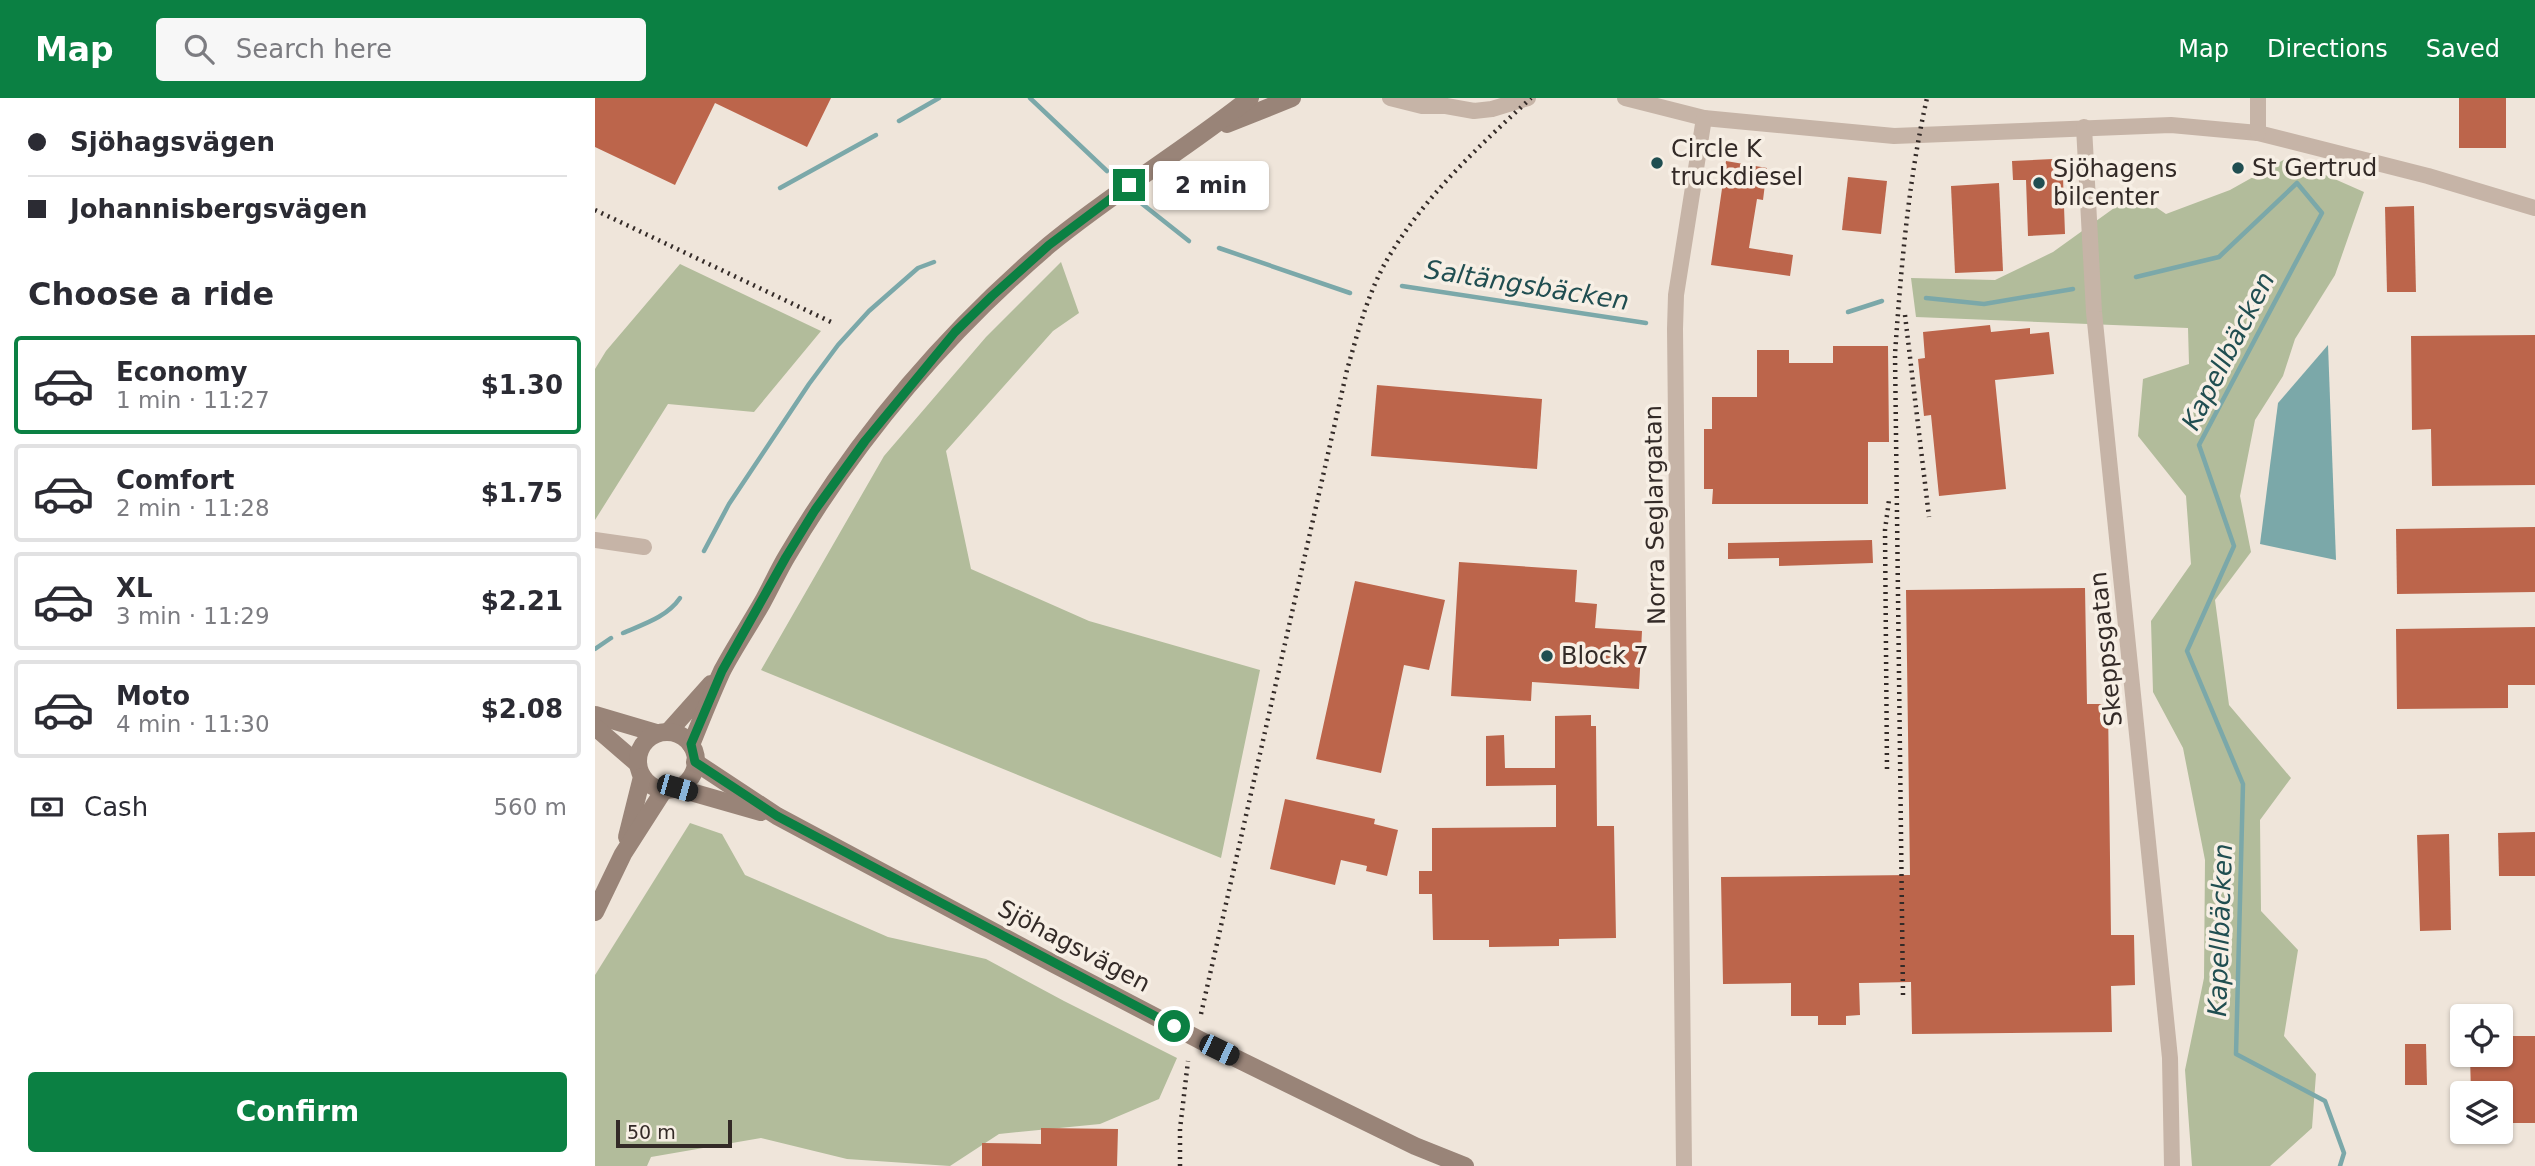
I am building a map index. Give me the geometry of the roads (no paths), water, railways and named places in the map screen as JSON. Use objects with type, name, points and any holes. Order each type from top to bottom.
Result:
[{"type":"main road","points":[[693,753],[722,671],[815,510],[865,441],[955,332],[992,296],[1080,221],[1211,130],[1250,98]]},
{"type":"main road","points":[[1211,130],[1292,98]]},
{"type":"main road","points":[[623,854],[640,771],[639,752],[645,740],[663,732],[722,671]]},
{"type":"main road","points":[[595,715],[682,736],[693,753],[695,769],[688,781],[671,789],[623,854],[595,912]]},
{"type":"main road","points":[[595,727],[652,786],[671,789]]},
{"type":"main road","name":"Sjöhagsvägen","points":[[693,753],[777,816],[1219,1050],[1415,1146],[1465,1166]]},
{"type":"main road","name":"Sjöhagsvägen","points":[[671,789],[777,816]]},
{"type":"street","points":[[1390,98],[1422,106],[1442,102],[1474,111],[1492,109],[1528,98]]},
{"type":"street","points":[[1625,98],[1704,118],[1894,136],[2171,125],[2258,133],[2428,176],[2535,208]]},
{"type":"street","points":[[2258,98],[2258,133]]},
{"type":"street","name":"Norra Seglargatan","points":[[1684,1166],[1675,329],[1676,295],[1704,118]]},
{"type":"street","name":"Skeppsgatan","points":[[2084,127],[2094,312],[2170,1058],[2172,1166]]},
{"type":"street","points":[[595,540],[644,547]]},
{"type":"water","points":[[2328,345],[2336,560],[2260,544],[2278,403]]},
{"type":"waterway","name":"Saltängsbäcken","points":[[899,121],[939,98]]},
{"type":"waterway","name":"Saltängsbäcken","points":[[1030,98],[1107,171]]},
{"type":"waterway","name":"Saltängsbäcken","points":[[780,188],[876,135]]},
{"type":"waterway","name":"Kapellbäcken","points":[[2136,277],[2219,257],[2297,183],[2322,213],[2199,445],[2234,546],[2187,651],[2243,784],[2236,1054],[2325,1101],[2344,1153],[2340,1166]]},
{"type":"waterway","name":"Saltängsbäcken","points":[[1141,203],[1189,241]]},
{"type":"waterway","name":"Saltängsbäcken","points":[[1219,248],[1350,293]]},
{"type":"waterway","points":[[704,551],[729,504],[838,345],[869,311],[918,268],[934,262]]},
{"type":"waterway","name":"Saltängsbäcken","points":[[1402,286],[1646,323]]},
{"type":"waterway","name":"Saltängsbäcken","points":[[1926,298],[1984,304],[2073,289]]},
{"type":"waterway","name":"Saltängsbäcken","points":[[1848,312],[1882,301]]},
{"type":"waterway","points":[[623,633],[662,615],[680,598]]},
{"type":"waterway","points":[[595,649],[611,638]]},
{"type":"railway","points":[[1201,1014],[1347,370],[1369,298],[1388,258],[1418,214],[1472,154],[1531,98]]},
{"type":"railway","points":[[1903,995],[1895,354],[1910,194],[1927,98]]},
{"type":"railway","points":[[595,210],[831,322]]},
{"type":"railway","points":[[1905,315],[1929,517]]},
{"type":"railway","points":[[1887,769],[1885,530],[1889,500]]},
{"type":"railway","points":[[1180,1166],[1180,1129],[1188,1061]]},
{"type":"place","name":"Circle K truckdiesel","points":[[1657,163]]},
{"type":"place","name":"St Gertrud","points":[[2238,168]]},
{"type":"place","name":"Sjöhagens bilcenter","points":[[2039,183]]},
{"type":"place","name":"Block 7","points":[[1547,656]]}]
